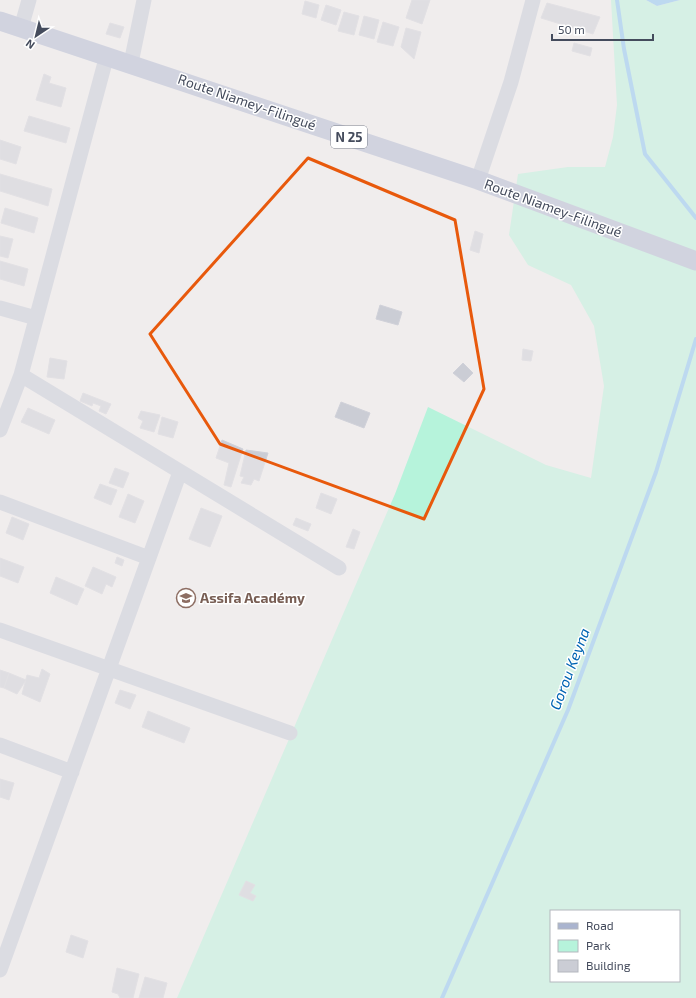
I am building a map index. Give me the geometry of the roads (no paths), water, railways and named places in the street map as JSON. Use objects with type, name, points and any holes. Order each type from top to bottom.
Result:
[{"type":"main road","name":"Route Niamey-Filingué","points":[[0,21],[107,55],[478,180],[696,261]]},
{"type":"street","points":[[21,28],[29,0]]},
{"type":"street","points":[[131,63],[144,0]]},
{"type":"street","points":[[478,180],[511,82],[533,0]]},
{"type":"street","points":[[0,430],[21,375],[107,55]]},
{"type":"street","points":[[0,308],[36,318]]},
{"type":"street","points":[[21,375],[338,568]]},
{"type":"street","points":[[0,970],[180,472]]},
{"type":"street","points":[[0,502],[149,558]]},
{"type":"street","points":[[0,630],[290,733]]},
{"type":"street","points":[[0,745],[72,772]]},
{"type":"water","points":[[646,0],[680,0],[657,6]]},
{"type":"waterway","points":[[617,0],[624,49],[645,154],[696,218]]},
{"type":"waterway","name":"Gorou Keyna","points":[[442,998],[568,710],[656,472],[696,339]]},
{"type":"place","name":"Assifa Académy","points":[[186,598]]}]
